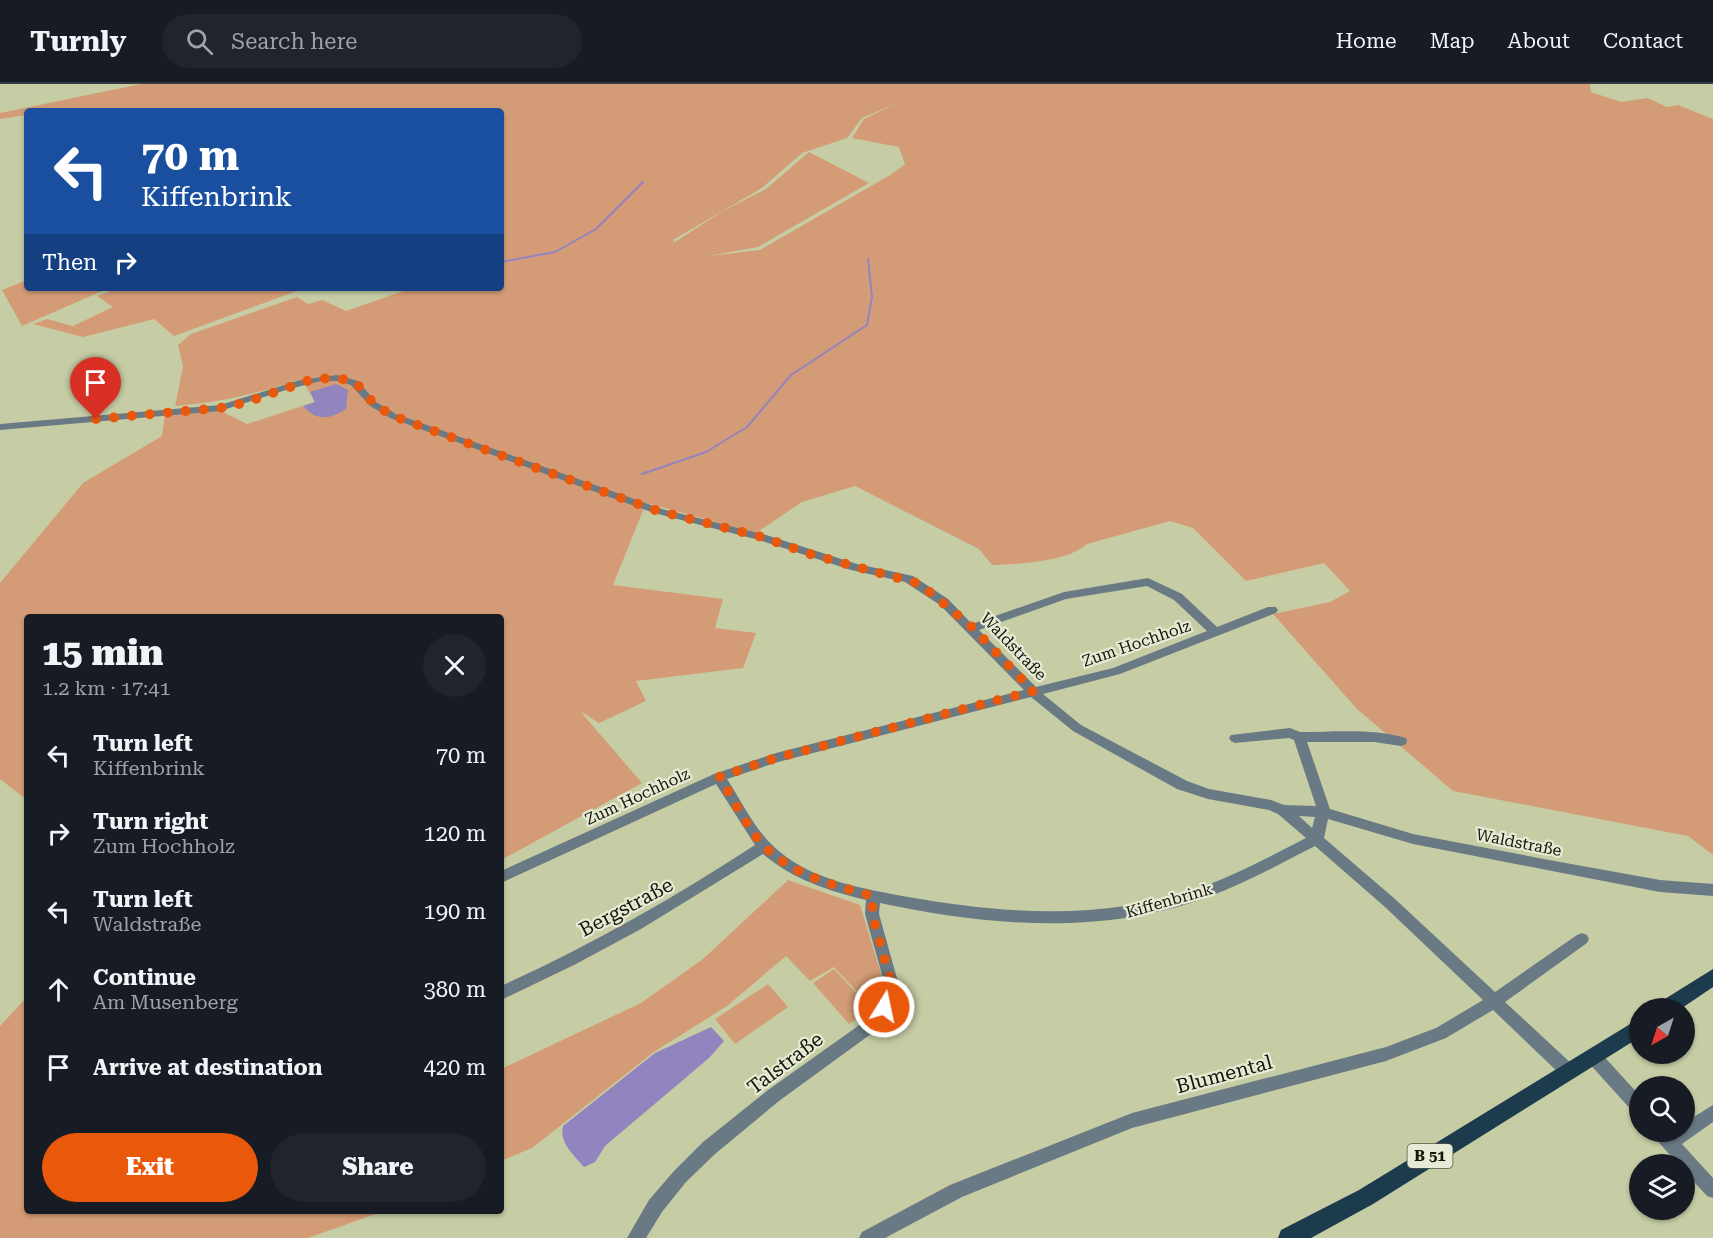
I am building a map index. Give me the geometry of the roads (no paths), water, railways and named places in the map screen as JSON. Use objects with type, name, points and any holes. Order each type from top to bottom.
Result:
[{"type":"main road","points":[[1682,998],[1713,977]]},
{"type":"main road","name":"B 51","points":[[1289,1238],[1366,1197],[1518,1100],[1629,1033]]},
{"type":"street","name":"Waldstraße","points":[[0,427],[220,408],[244,403],[310,380],[340,379],[357,384],[375,405],[393,416],[575,482],[658,511],[762,537],[855,567],[909,579],[929,590],[972,627],[1033,691],[1077,728],[1182,785],[1208,794],[1271,805],[1283,810],[1317,839]]},
{"type":"street","points":[[972,627],[1064,596],[1148,582],[1178,597],[1215,632]]},
{"type":"street","name":"Zum Hochholz","points":[[504,876],[719,777],[776,758],[1116,671],[1272,610]]},
{"type":"street","points":[[1235,738],[1290,733],[1299,737],[1374,737],[1401,741]]},
{"type":"street","points":[[1299,737],[1323,812],[1317,839],[1390,903],[1568,1071]]},
{"type":"street","name":"Kiffenbrink","points":[[719,777],[764,846],[791,867],[828,883],[873,896],[998,918],[1044,920],[1106,917],[1141,910],[1203,892],[1317,839]]},
{"type":"street","name":"Waldstraße","points":[[1283,810],[1323,812],[1413,839],[1660,886],[1713,890]]},
{"type":"street","name":"Bergstraße","points":[[504,992],[544,974],[691,895],[764,846]]},
{"type":"street","name":"Talstraße","points":[[636,1238],[667,1190],[700,1155],[870,1026],[884,1007],[891,982],[872,914],[873,896]]},
{"type":"street","name":"Blumental","points":[[868,1238],[956,1191],[1132,1121],[1386,1054],[1441,1033],[1494,1001],[1582,939]]},
{"type":"street","points":[[1593,1056],[1629,1096]]},
{"type":"street","points":[[1695,1122],[1713,1113]]},
{"type":"street","points":[[1670,1142],[1713,1190]]},
{"type":"waterway","points":[[504,261],[555,252],[596,229],[643,182]]},
{"type":"waterway","points":[[642,474],[706,452],[747,427],[791,375],[867,325],[872,297],[868,259]]}]
